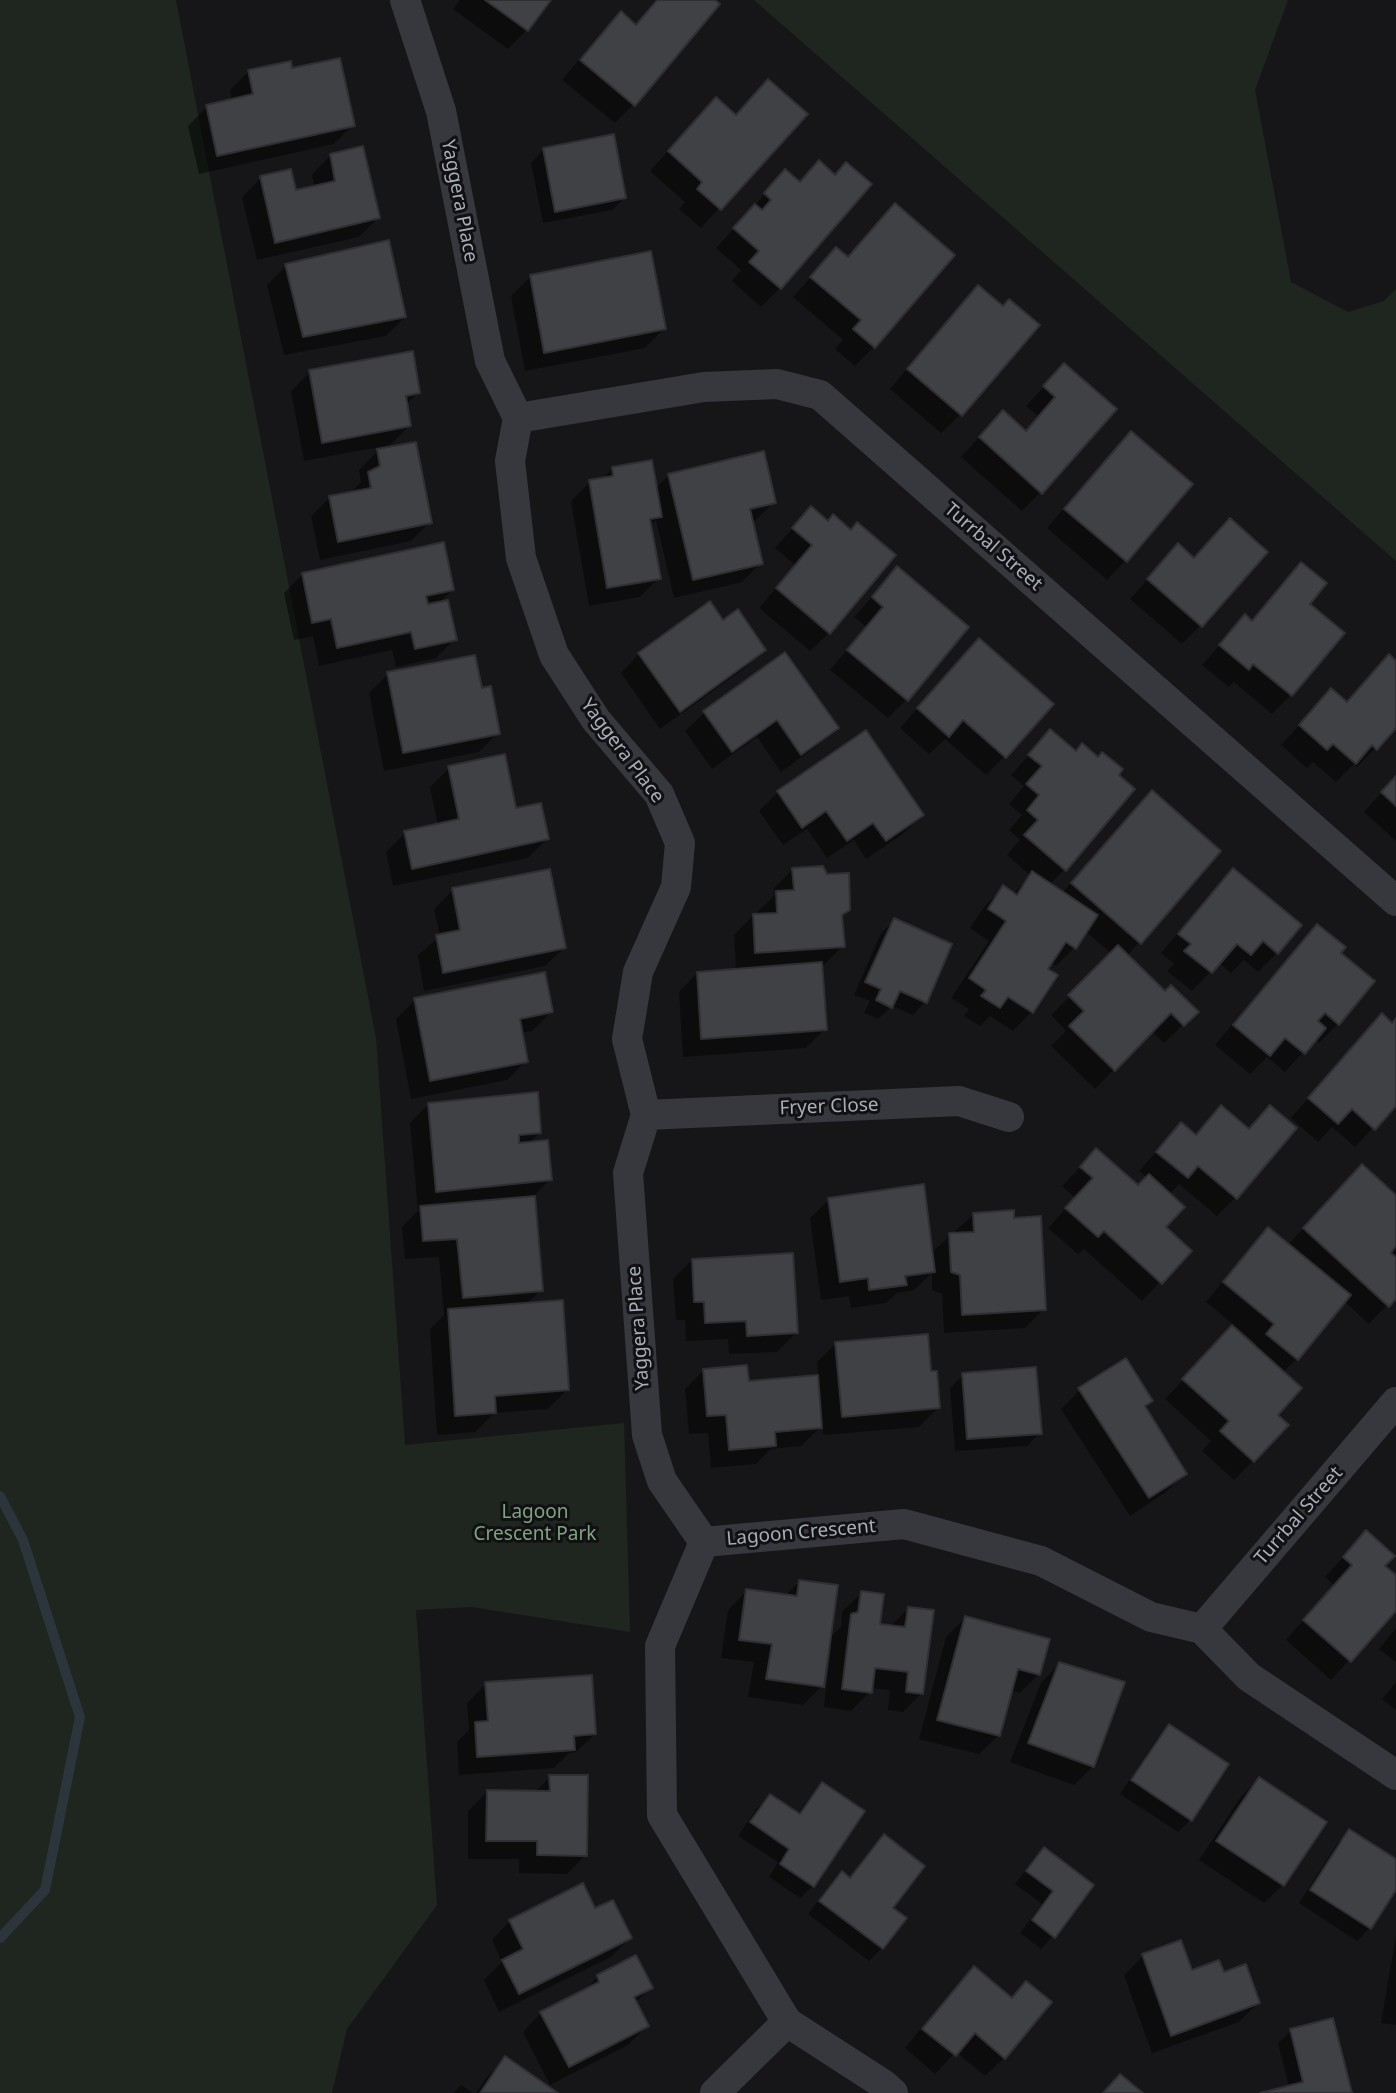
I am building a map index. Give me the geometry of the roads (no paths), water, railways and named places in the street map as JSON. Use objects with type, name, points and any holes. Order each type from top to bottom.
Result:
[{"type":"street","name":"Yaggera Place","points":[[405,0],[441,111],[490,361],[518,418],[510,461],[521,558],[554,655],[596,720],[659,794],[680,843],[677,887],[638,972],[627,1038],[646,1115],[628,1173],[647,1435],[662,1481],[704,1542]]},
{"type":"street","name":"Turrbal Street","points":[[518,418],[704,387],[777,384],[820,395],[1396,901]]},
{"type":"street","name":"Fryer Close","points":[[646,1115],[959,1101],[1009,1117]]},
{"type":"street","name":"Turrbal Street","points":[[1202,1629],[1396,1402]]},
{"type":"street","name":"Lagoon Crescent","points":[[893,2093],[787,2022],[662,1815],[660,1646],[704,1542],[904,1524],[1041,1561],[1151,1617],[1202,1629]]},
{"type":"street","points":[[1202,1629],[1249,1678],[1396,1775]]},
{"type":"street","points":[[715,2093],[787,2022]]},
{"type":"waterway","points":[[0,1496],[23,1540],[80,1717],[45,1890],[0,1938]]},
{"type":"park label","name":"Lagoon Crescent Park","points":[[535,1524]]}]
